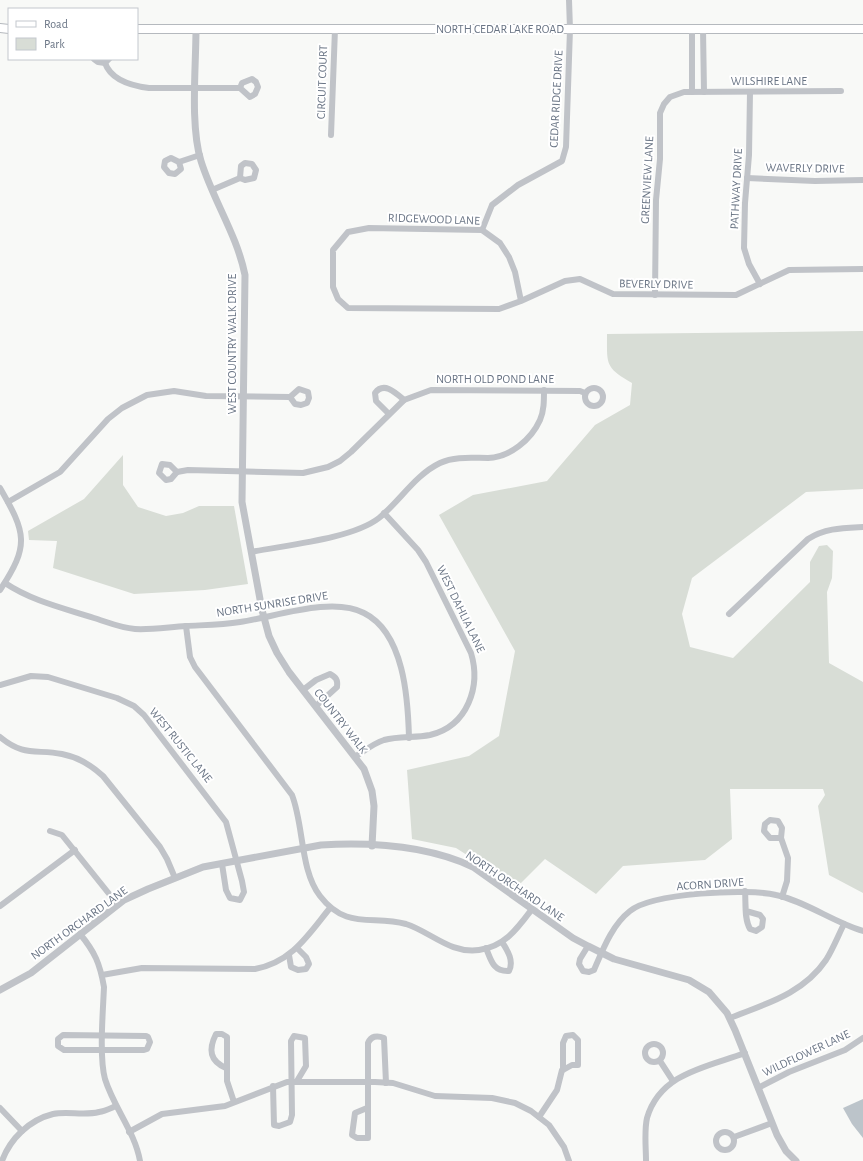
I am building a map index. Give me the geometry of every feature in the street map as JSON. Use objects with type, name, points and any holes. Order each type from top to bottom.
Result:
[{"type":"main road","name":"NORTH CEDAR LAKE ROAD","points":[[138,29],[863,29]]},
{"type":"street","name":"CEDAR RIDGE DRIVE","points":[[482,230],[492,205],[518,184],[562,161],[566,147],[570,29],[569,0]]},
{"type":"street","name":"CIRCUIT COURT","points":[[332,135],[334,29]]},
{"type":"street","points":[[692,29],[694,92]]},
{"type":"street","points":[[703,29],[704,92]]},
{"type":"street","name":"WEST COUNTRY WALK DRIVE","points":[[196,30],[196,139],[212,190],[238,251],[245,275],[242,502],[264,618]]},
{"type":"street","points":[[95,60],[98,62],[107,61],[107,69],[115,76],[136,86],[150,88],[240,88]]},
{"type":"street","name":"WILSHIRE LANE","points":[[694,92],[841,91]]},
{"type":"street","name":"GREENVIEW LANE","points":[[655,295],[656,200],[660,159],[660,113],[664,104],[670,97],[679,92],[694,92]]},
{"type":"street","name":"PATHWAY DRIVE","points":[[750,92],[750,155],[744,248],[749,264],[760,284]]},
{"type":"street","points":[[179,162],[200,155]]},
{"type":"street","points":[[212,190],[240,178]]},
{"type":"street","name":"WAVERLY DRIVE","points":[[748,178],[815,181],[863,180]]},
{"type":"street","name":"RIDGEWOOD LANE","points":[[333,250],[348,232],[369,228],[482,230],[500,244],[509,257],[515,272],[521,301]]},
{"type":"street","name":"BEVERLY DRIVE","points":[[333,250],[333,287],[338,299],[348,308],[499,309],[521,301],[565,281],[580,279],[613,294],[736,295],[789,270],[863,269]]},
{"type":"street","points":[[389,414],[376,401],[375,393],[378,389],[382,387],[388,388],[404,400]]},
{"type":"street","name":"NORTH OLD POND LANE","points":[[177,472],[242,471],[303,473],[328,467],[340,461],[351,452],[404,400],[431,390],[544,390],[580,391],[585,393]]},
{"type":"street","points":[[251,552],[357,530],[384,513],[424,474],[440,463],[460,458],[498,456],[515,449],[532,433],[540,421],[543,408],[544,390]]},
{"type":"street","points":[[8,502],[60,472],[108,419],[122,408],[136,400],[160,392],[174,391],[206,396],[290,397]]},
{"type":"street","points":[[0,488],[20,529],[21,539],[18,560],[13,571],[0,590]]},
{"type":"street","name":"WEST DAHLIA LANE","points":[[356,757],[369,747],[385,740],[430,735],[440,731],[460,716],[471,700],[475,688],[475,664],[471,652],[426,562],[418,550],[384,513]]},
{"type":"street","points":[[730,614],[808,539],[829,530],[863,527]]},
{"type":"street","name":"NORTH SUNRISE DRIVE","points":[[5,583],[34,600],[123,627],[142,629],[238,623],[318,607],[344,606],[365,613],[378,623],[387,634],[400,662],[409,709],[409,738]]},
{"type":"street","name":"COUNTRY WALK","points":[[264,618],[276,653],[364,769],[372,791],[374,806],[372,846]]},
{"type":"street","points":[[186,626],[189,652],[195,667],[292,794],[314,887],[330,908],[350,918],[362,921],[405,924],[451,947],[463,950],[478,950],[502,942],[515,931],[532,909]]},
{"type":"street","points":[[303,690],[323,676],[330,674],[334,676],[338,682],[337,686],[316,706]]},
{"type":"street","name":"WEST RUSTIC LANE","points":[[0,685],[31,676],[48,677],[118,698],[134,706],[144,715],[220,812],[230,831],[242,881],[244,892],[240,900],[230,898],[226,890],[222,864]]},
{"type":"street","points":[[0,738],[21,750],[61,754],[85,762],[96,769],[160,848],[167,859],[175,878]]},
{"type":"street","points":[[781,838],[770,838],[764,831],[765,824],[770,820],[778,821],[782,828],[781,838],[786,848],[788,868],[782,897]]},
{"type":"street","points":[[50,831],[62,835],[118,905]]},
{"type":"street","name":"NORTH ORCHARD LANE","points":[[0,990],[20,980],[118,905],[148,889],[203,867],[304,848],[340,844],[426,850],[456,859],[473,867],[532,909],[588,946],[614,959],[689,980],[717,1000],[730,1018],[772,1123],[786,1151],[796,1161]]},
{"type":"street","points":[[0,906],[75,850]]},
{"type":"street","points":[[745,892],[746,911]]},
{"type":"street","name":"ACORN DRIVE","points":[[588,946],[580,959],[579,964],[583,971],[590,972],[594,970],[617,924],[623,917],[639,905],[658,899],[745,892],[782,897],[863,932]]},
{"type":"street","points":[[102,975],[142,968],[255,969],[278,963],[297,948],[330,908]]},
{"type":"street","points":[[730,1018],[786,996],[810,980],[827,959],[844,924]]},
{"type":"street","points":[[80,934],[98,958],[102,975],[104,987],[103,1050],[105,1077],[140,1161]]},
{"type":"street","points":[[486,948],[494,967],[500,972],[509,971],[511,967],[510,958],[502,942]]},
{"type":"street","points":[[289,955],[291,967],[298,970],[306,969],[310,964],[306,957],[297,948]]},
{"type":"street","points":[[226,1068],[217,1064],[212,1055],[212,1041],[216,1034],[222,1034],[227,1038],[226,1068],[229,1089],[234,1102]]},
{"type":"street","points":[[62,1036],[148,1036],[150,1042],[149,1046],[144,1050],[103,1050],[64,1050],[60,1048],[58,1039],[62,1036]]},
{"type":"street","points":[[273,1086],[274,1125],[279,1126],[290,1122],[294,1081],[290,1041],[294,1036],[299,1036],[305,1038],[306,1066],[294,1081]]},
{"type":"street","points":[[367,1108],[355,1113],[352,1135],[357,1138],[368,1138],[368,1043],[372,1038],[380,1036],[384,1038],[386,1082]]},
{"type":"street","points":[[539,1117],[553,1098],[562,1070],[563,1043],[566,1036],[573,1036],[578,1040],[578,1065],[572,1065],[562,1070]]},
{"type":"street","name":"WILDFLOWER LANE","points":[[758,1088],[789,1072],[845,1050],[863,1038]]},
{"type":"street","points":[[646,1161],[647,1118],[659,1094],[673,1081],[696,1068],[710,1066],[745,1053]]},
{"type":"street","points":[[660,1061],[673,1081]]},
{"type":"street","points":[[129,1132],[162,1114],[225,1106],[273,1086],[294,1081],[386,1082],[435,1096],[503,1099],[523,1106],[539,1117],[555,1132],[564,1147],[569,1161]]},
{"type":"street","points":[[2,1161],[12,1140],[22,1131],[52,1114],[98,1112],[116,1106]]},
{"type":"street","points":[[0,1108],[22,1131]]},
{"type":"street","points":[[734,1137],[772,1123]]},
{"type":"green space","points":[[863,331],[863,489],[806,492],[692,578],[682,614],[690,647],[733,658],[810,582],[810,562],[819,546],[827,545],[833,551],[832,578],[827,592],[829,663],[863,682],[863,893],[829,875],[818,806],[825,795],[823,789],[730,789],[732,839],[705,860],[623,866],[596,894],[545,859],[517,887],[456,848],[412,839],[407,770],[469,756],[499,736],[515,651],[439,515],[473,495],[547,481],[595,425],[630,405],[632,383],[612,369],[609,364],[607,334]]},
{"type":"green space","points":[[123,455],[123,485],[138,507],[166,516],[183,513],[199,506],[234,506],[248,584],[205,590],[134,594],[53,568],[57,541],[29,540],[28,531],[84,499]]},
{"type":"shaded area","points":[[863,1099],[863,1138],[852,1124],[843,1108]]}]
